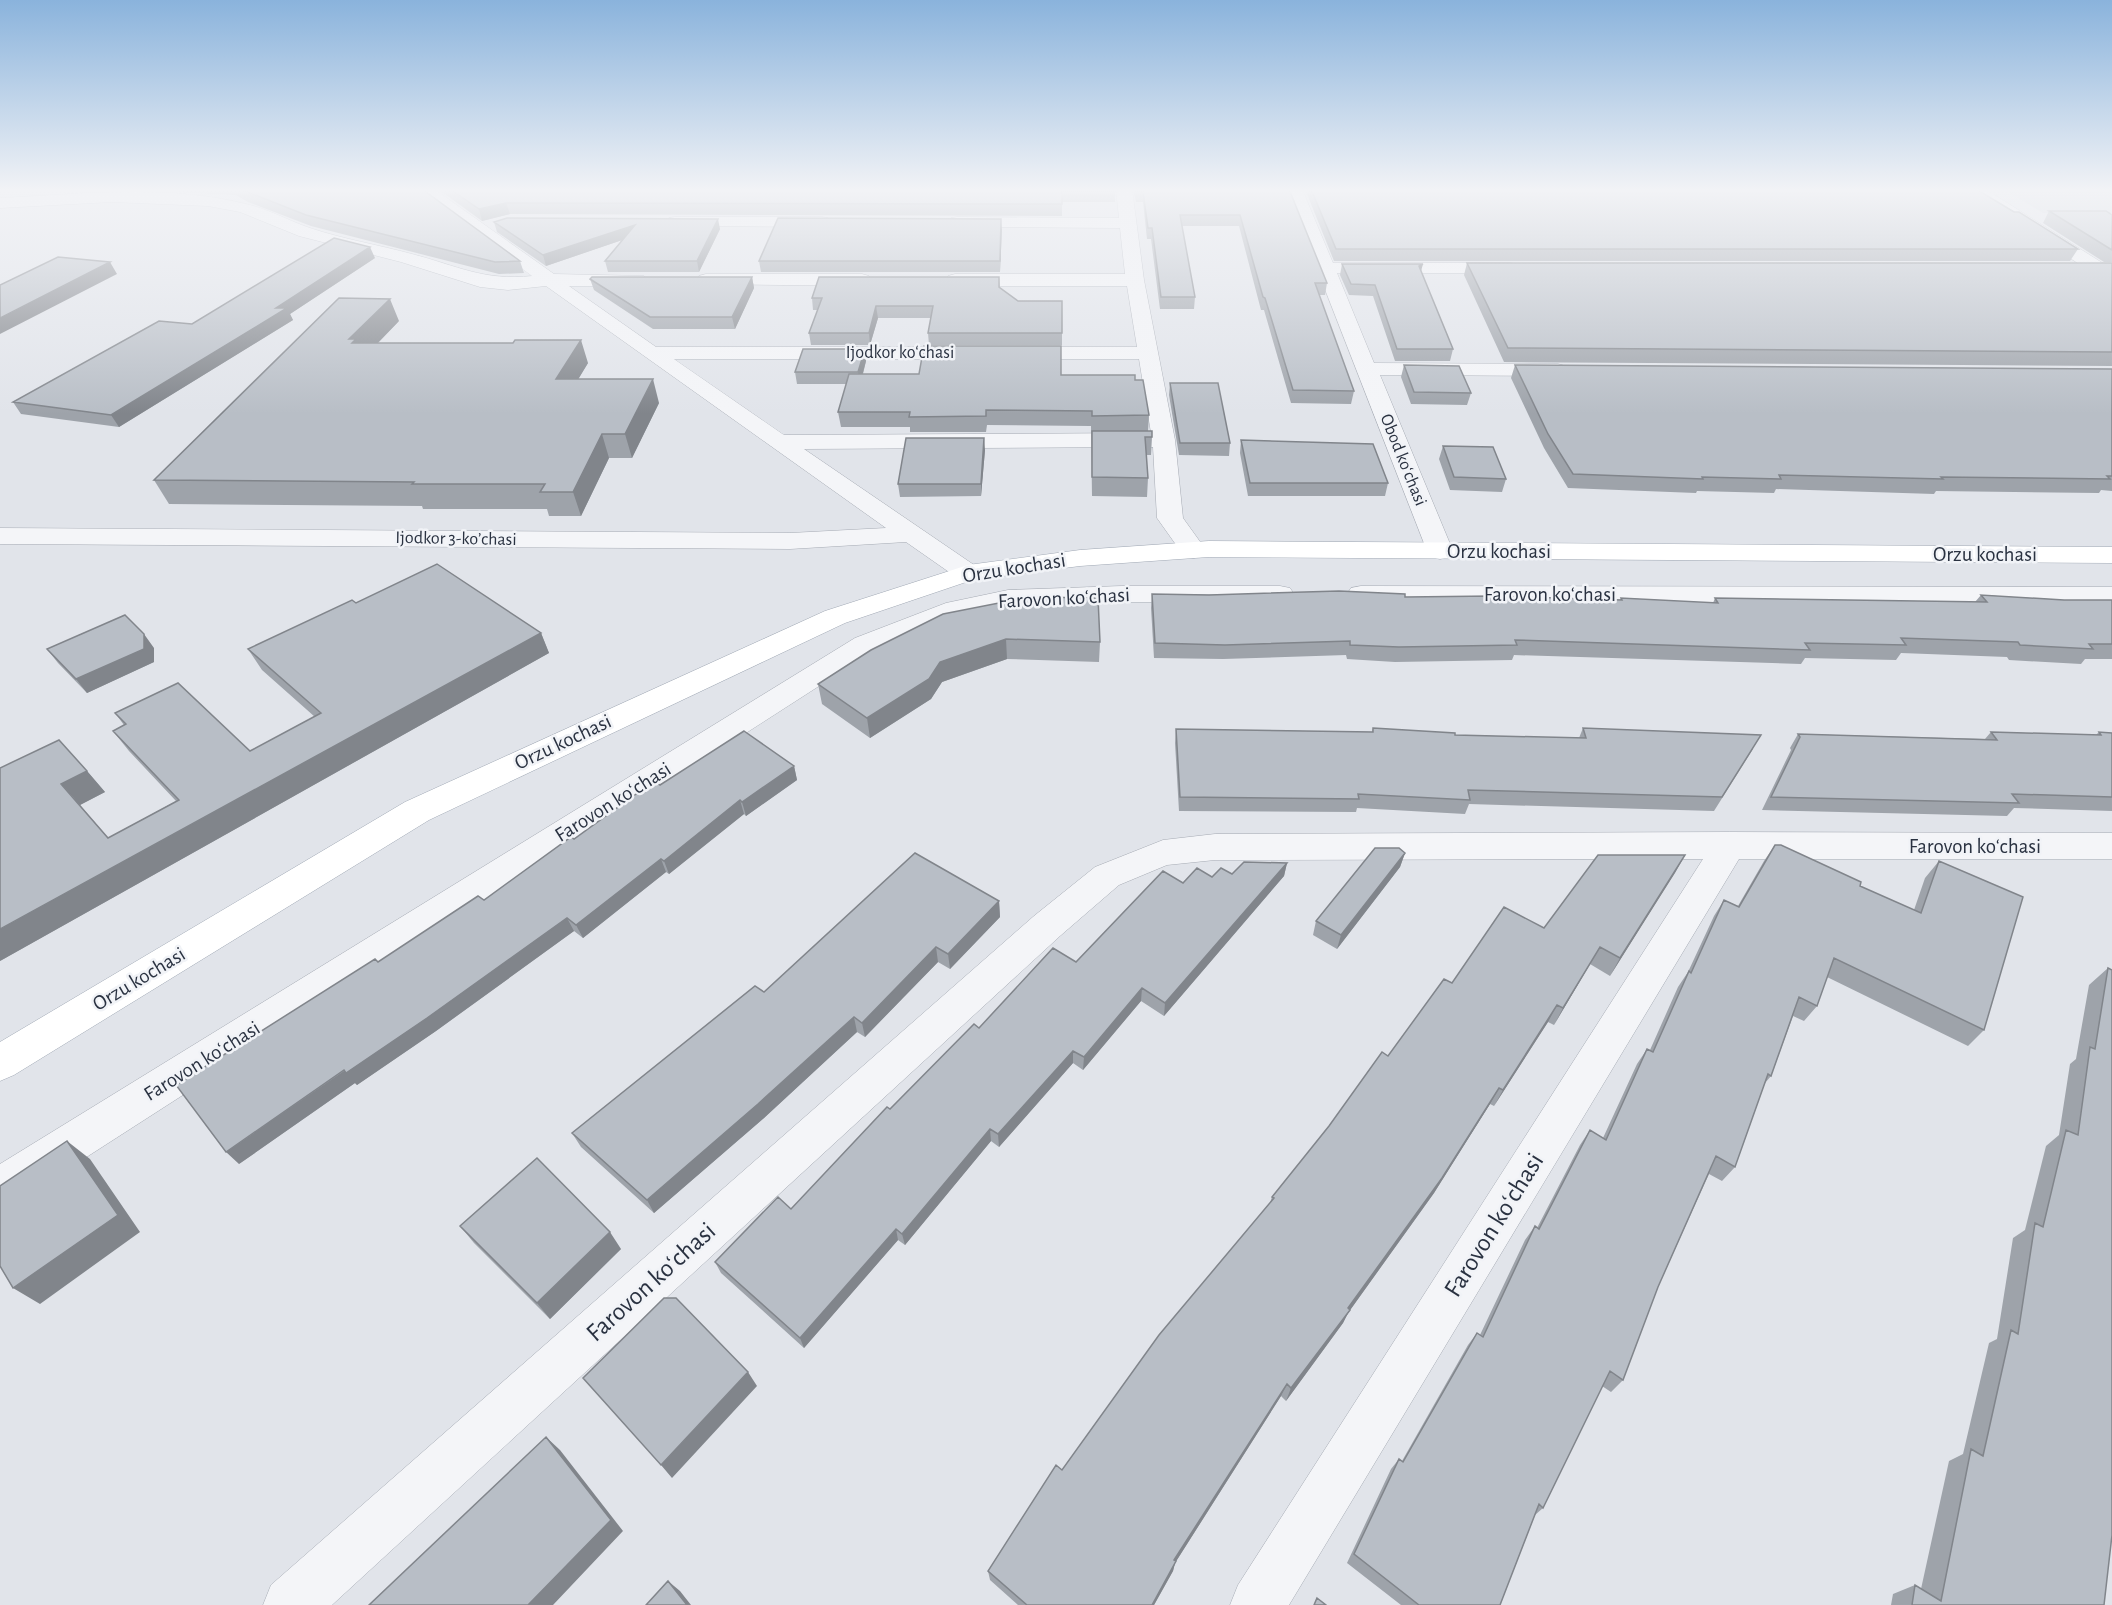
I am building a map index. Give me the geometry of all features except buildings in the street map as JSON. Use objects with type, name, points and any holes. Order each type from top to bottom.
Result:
[{"type":"main road","name":"Orzu kochasi","points":[[0,1064],[417,811],[835,617],[968,573],[1080,558],[1193,550],[2112,555]]},
{"type":"street","points":[[426,264],[480,281],[508,284],[549,280],[657,280]]},
{"type":"street","points":[[531,264],[549,280],[968,573]]},
{"type":"street","points":[[1132,264],[1164,440],[1170,518],[1193,550]]},
{"type":"street","name":"Obod koʻchasi","points":[[1323,264],[1440,551]]},
{"type":"street","points":[[2095,264],[2108,272]]},
{"type":"street","points":[[1325,268],[1528,268]]},
{"type":"street","points":[[2064,269],[2108,272]]},
{"type":"street","points":[[692,280],[884,280]]},
{"type":"street","points":[[932,280],[1135,280]]},
{"type":"street","name":"Ijodkor koʻchasi","points":[[651,352],[1149,352]]},
{"type":"street","points":[[1366,369],[1579,370]]},
{"type":"street","points":[[782,442],[1164,440]]},
{"type":"street","name":"Ijodkor 3-koʼchasi","points":[[0,536],[790,542],[911,534]]},
{"type":"street","name":"Farovon koʻchasi","points":[[0,1188],[865,644],[956,609],[1008,598],[1122,594],[2112,595]]},
{"type":"street","name":"Farovon koʻchasi","points":[[1258,1605],[1730,845]]},
{"type":"street","name":"Farovon koʻchasi","points":[[291,1605],[1038,934],[1107,876],[1163,853],[1215,847],[2112,846]]}]
